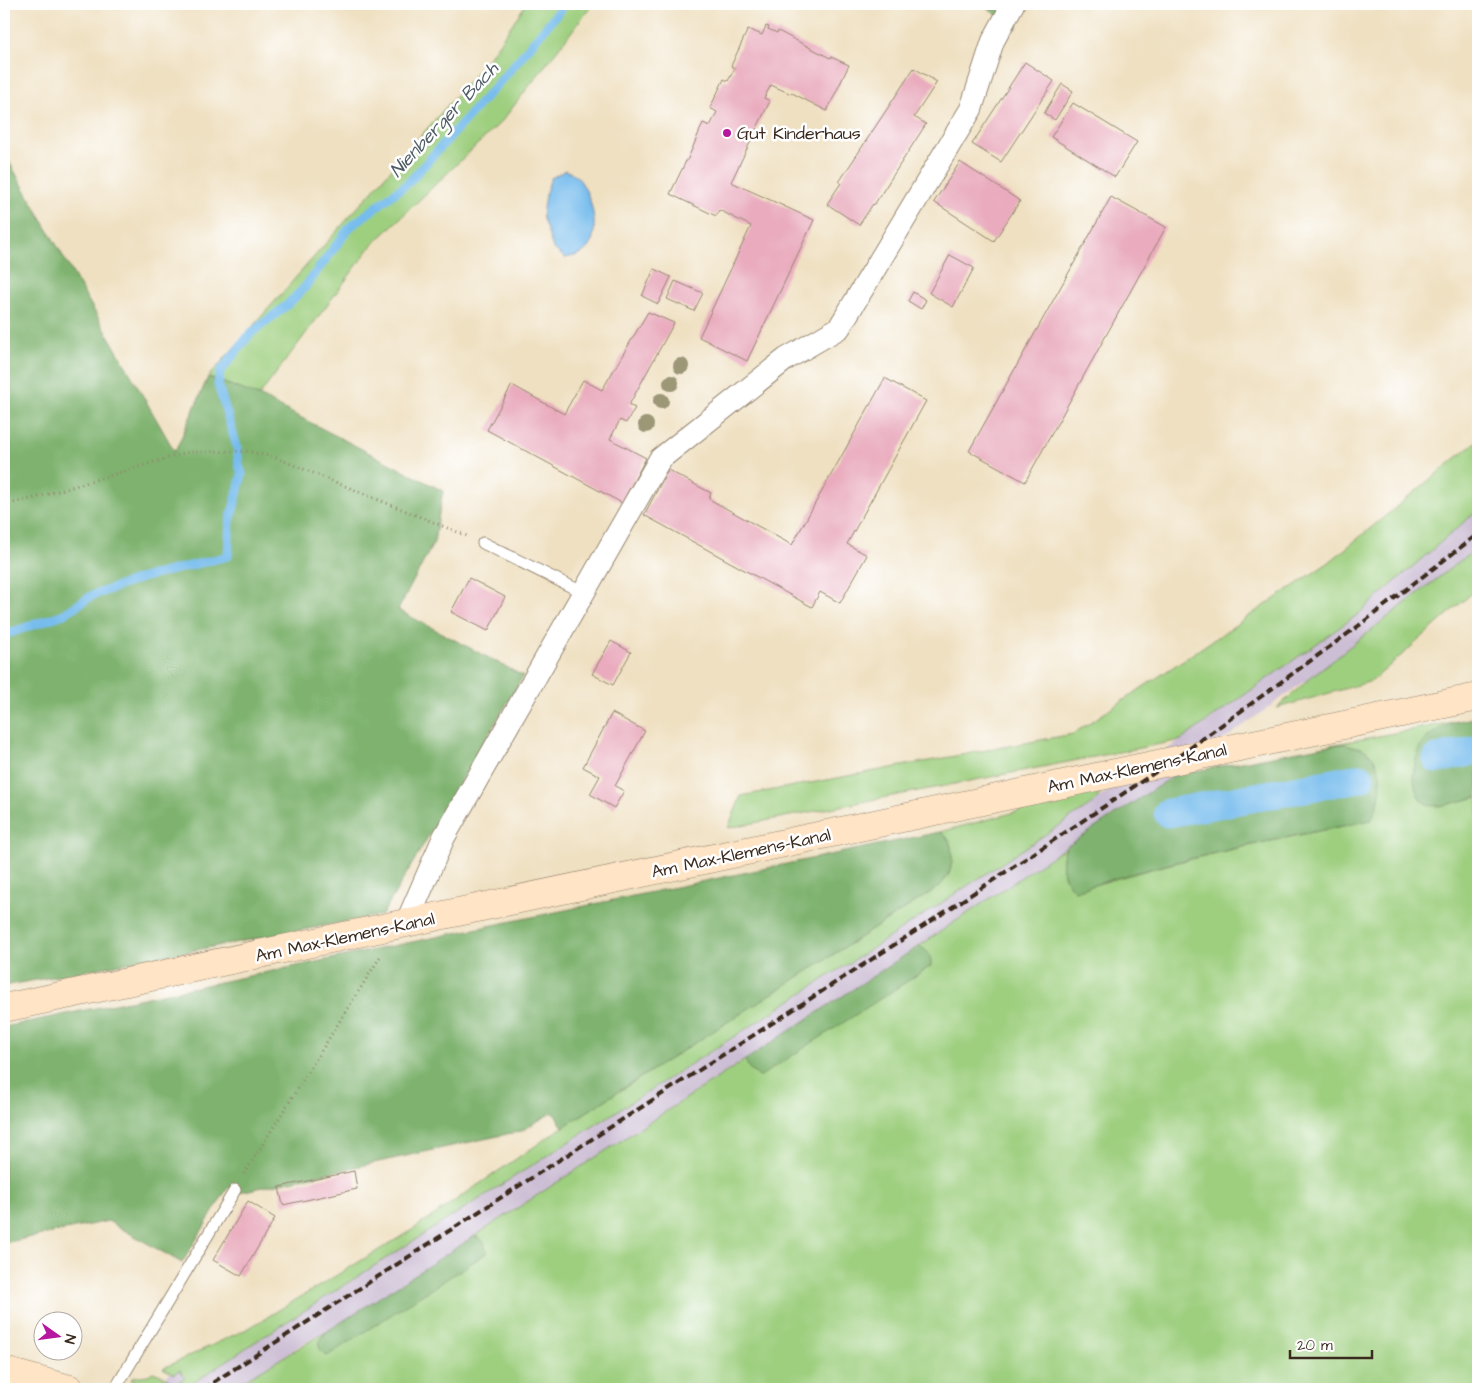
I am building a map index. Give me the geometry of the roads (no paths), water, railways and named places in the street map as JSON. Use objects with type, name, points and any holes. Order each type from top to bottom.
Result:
[{"type":"main road","name":"Am Max-Klemens-Kanal","points":[[4,1008],[1478,697]]},
{"type":"main road","points":[[4,1371],[70,1389]]},
{"type":"street","points":[[406,924],[444,837],[660,459],[786,359],[839,328],[971,109],[993,40],[1013,4]]},
{"type":"lane","points":[[484,542],[584,592]]},
{"type":"lane","points":[[116,1389],[234,1190]]},
{"type":"water","points":[[566,170],[578,178],[585,190],[592,209],[594,231],[592,240],[587,248],[578,255],[565,258],[553,248],[542,216],[545,195],[551,178]]},
{"type":"waterway","name":"Nienberger Bach","points":[[4,635],[64,614],[91,596],[142,578],[228,556],[230,522],[242,474],[237,447],[218,385],[220,372],[250,334],[287,305],[304,288],[350,227],[409,182],[510,70],[565,4]]},
{"type":"waterway","points":[[1437,759],[1478,750]]},
{"type":"waterway","points":[[1168,813],[1360,778]]},
{"type":"railway","points":[[203,1389],[925,925],[1172,761],[1357,627],[1478,534]]},
{"type":"place","name":"Gut Kinderhaus","points":[[727,133]]}]
